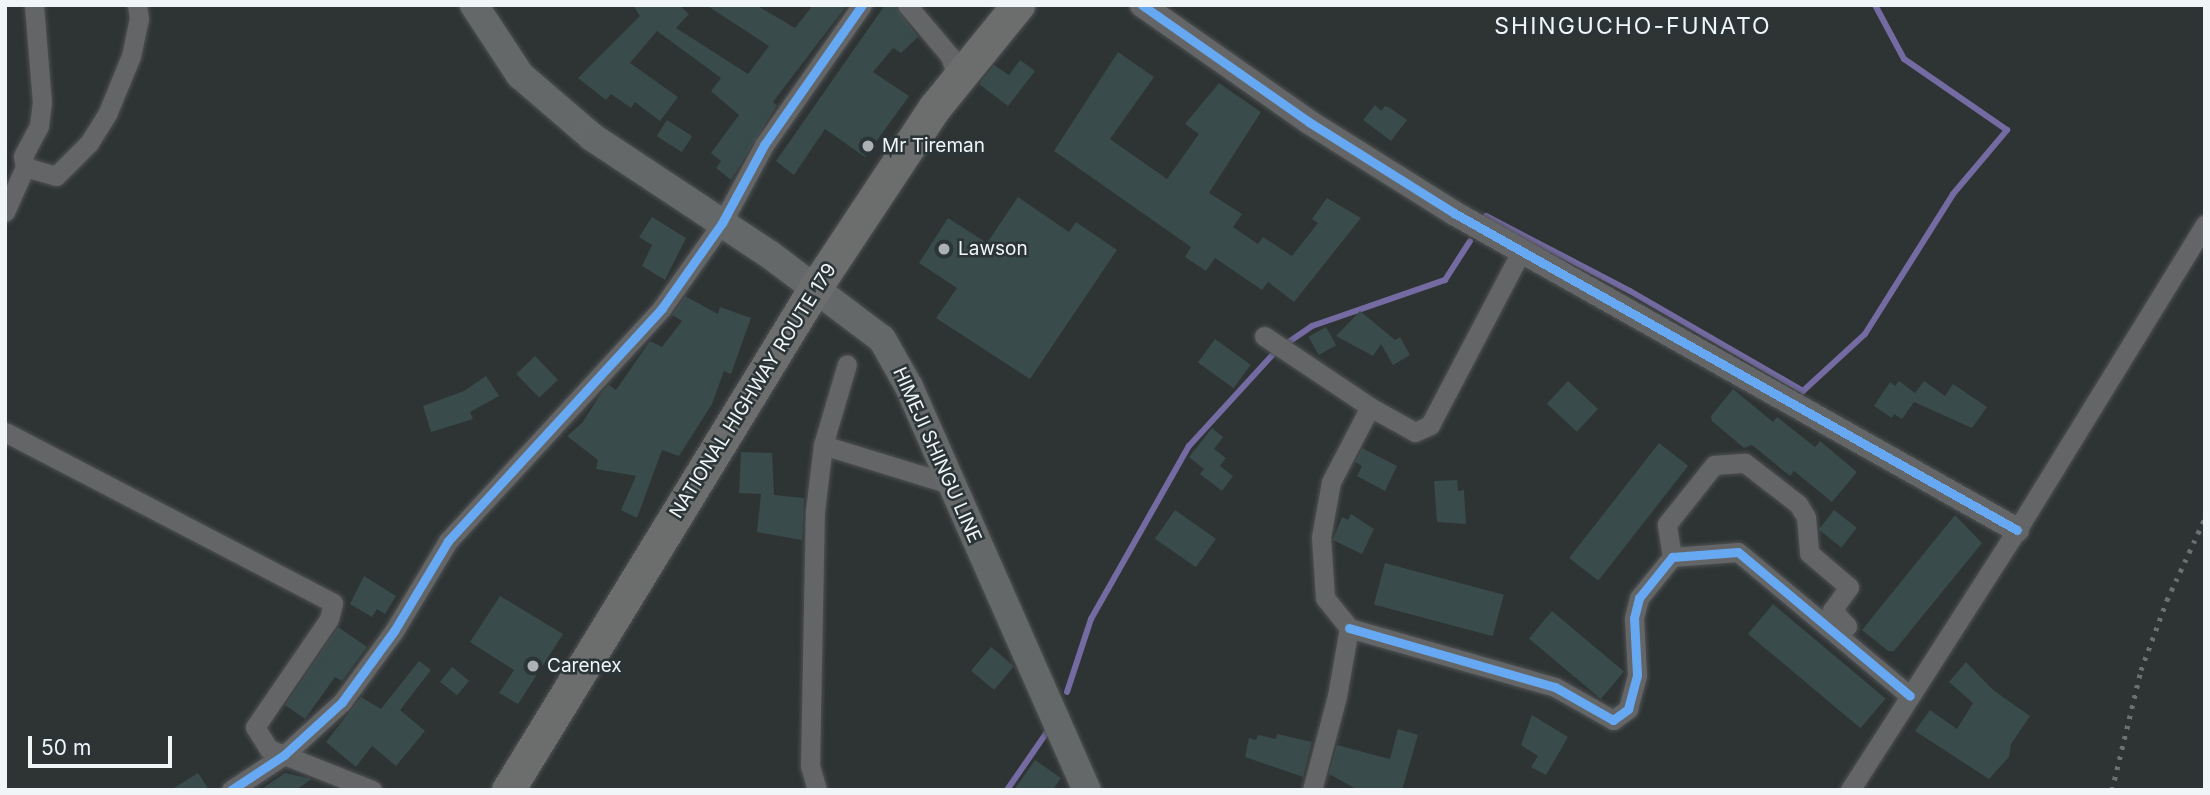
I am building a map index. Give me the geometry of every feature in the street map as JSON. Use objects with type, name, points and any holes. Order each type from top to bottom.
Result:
[{"type":"highway","name":"NATIONAL HIGHWAY ROUTE 179","points":[[508,790],[815,288],[957,77],[1017,5]]},
{"type":"main road","name":"HIMEJI SHINGU LINE","points":[[474,5],[520,75],[592,137],[722,223],[882,339],[904,377],[1087,790]]},
{"type":"street","points":[[5,212],[25,167],[23,156],[39,125],[41,103],[34,5]]},
{"type":"street","points":[[25,167],[56,176],[89,143],[108,112],[131,56],[139,19],[137,5]]},
{"type":"street","points":[[231,790],[284,755],[341,702],[394,631],[448,541],[662,308],[722,223],[764,145],[862,5]]},
{"type":"street","points":[[907,5],[950,56],[957,77]]},
{"type":"street","points":[[1142,5],[1309,122],[1522,250],[2017,530]]},
{"type":"street","points":[[1850,790],[2017,530],[2205,224]]},
{"type":"street","points":[[1264,336],[1370,407],[1415,432],[1430,425],[1522,250]]},
{"type":"street","points":[[817,790],[810,766],[815,511],[823,445],[847,363]]},
{"type":"street","points":[[1370,407],[1331,482],[1321,537],[1325,598],[1349,628],[1555,687],[1613,720],[1629,709],[1637,675],[1634,618],[1639,597],[1672,557],[1738,552],[1910,696]]},
{"type":"street","points":[[5,432],[333,603],[329,619],[255,727],[269,749],[372,790]]},
{"type":"street","points":[[823,445],[950,484]]},
{"type":"street","points":[[1672,557],[1667,524],[1714,465],[1745,463],[1798,504],[1806,517],[1809,553],[1849,587],[1832,610],[1847,626],[1838,636]]},
{"type":"street","points":[[1312,790],[1349,628]]},
{"type":"building","points":[[633,5],[679,5],[689,14],[676,28],[748,74],[769,46],[706,5],[756,5],[795,28],[813,5],[847,5],[773,102],[777,105],[731,180],[716,168],[721,161],[711,153],[739,115],[711,91],[721,78],[657,31],[630,63],[678,97],[660,121],[635,102],[631,108],[611,94],[606,100],[578,78],[640,16]]},
{"type":"building","points":[[885,5],[895,5],[918,37],[901,53],[893,48],[873,72],[909,96],[865,157],[825,129],[794,175],[776,161]]},
{"type":"building","points":[[1118,52],[1154,77],[1110,139],[1167,179],[1199,134],[1185,124],[1219,83],[1261,112],[1209,193],[1242,214],[1233,227],[1258,244],[1263,237],[1292,256],[1318,223],[1312,219],[1327,198],[1361,218],[1294,302],[1268,282],[1262,290],[1215,258],[1206,271],[1185,257],[1191,247],[1054,151]]},
{"type":"building","points":[[1020,60],[1035,71],[1008,106],[979,84],[994,65],[1009,75]]},
{"type":"building","points":[[1375,105],[1381,111],[1385,106],[1390,108],[1407,120],[1391,141],[1363,120]]},
{"type":"building","points":[[667,120],[692,136],[682,152],[657,136]]},
{"type":"building","points":[[1018,197],[1069,232],[1076,222],[1117,250],[1030,379],[936,318],[957,288],[919,263],[948,218],[987,243]]},
{"type":"building","points":[[652,217],[686,238],[665,280],[642,266],[652,245],[639,237]]},
{"type":"building","points":[[685,296],[718,314],[720,307],[751,318],[731,374],[724,371],[712,404],[679,456],[662,450],[637,518],[621,510],[636,476],[596,469],[598,460],[567,436],[582,423],[609,385],[616,390],[650,341],[662,347],[682,321],[672,315]]},
{"type":"building","points":[[1360,311],[1395,340],[1400,337],[1410,355],[1393,365],[1381,344],[1373,356],[1336,336]]},
{"type":"building","points":[[1326,327],[1336,345],[1319,355],[1309,337]]},
{"type":"building","points":[[1215,339],[1251,365],[1234,388],[1198,362]]},
{"type":"building","points":[[535,356],[558,380],[539,398],[516,374]]},
{"type":"building","points":[[486,376],[499,396],[470,412],[473,419],[431,432],[423,406],[464,391]]},
{"type":"building","points":[[1568,381],[1598,409],[1577,432],[1547,404]]},
{"type":"building","points":[[1899,381],[1915,393],[1924,381],[1945,396],[1953,384],[1987,407],[1972,428],[1914,402],[1902,419],[1894,414],[1892,418],[1874,406],[1890,382],[1895,386]]},
{"type":"building","points":[[1733,389],[1773,422],[1777,417],[1815,447],[1820,441],[1857,472],[1832,502],[1794,471],[1790,476],[1752,445],[1744,448],[1712,421],[1711,416]]},
{"type":"building","points":[[1212,428],[1223,437],[1214,449],[1226,458],[1220,466],[1233,476],[1222,491],[1200,474],[1204,469],[1189,457]]},
{"type":"building","points":[[1659,443],[1688,466],[1598,581],[1569,558]]},
{"type":"building","points":[[1362,448],[1397,466],[1385,491],[1357,476],[1362,466],[1355,462]]},
{"type":"building","points":[[741,452],[772,453],[774,495],[804,498],[802,540],[757,532],[761,494],[739,493]]},
{"type":"building","points":[[1457,480],[1458,491],[1464,490],[1466,524],[1437,522],[1434,481]]},
{"type":"building","points":[[1175,510],[1216,539],[1196,567],[1155,539]]},
{"type":"building","points":[[1834,510],[1857,528],[1841,548],[1819,530]]},
{"type":"building","points":[[1351,514],[1374,529],[1362,554],[1333,540],[1342,517],[1348,520]]},
{"type":"building","points":[[1955,515],[1982,543],[1894,651],[1888,651],[1862,630]]},
{"type":"building","points":[[1385,563],[1504,595],[1493,636],[1374,605]]},
{"type":"building","points":[[364,576],[396,596],[385,614],[377,609],[372,617],[350,604]]},
{"type":"building","points":[[500,596],[563,634],[518,704],[499,693],[514,670],[470,642]]},
{"type":"building","points":[[1773,604],[1886,698],[1861,728],[1748,634]]},
{"type":"building","points":[[1552,611],[1624,671],[1601,699],[1529,639]]},
{"type":"building","points":[[338,627],[367,647],[342,681],[335,677],[305,719],[285,705]]},
{"type":"building","points":[[991,647],[1014,666],[994,690],[971,671]]},
{"type":"building","points":[[419,661],[431,670],[400,710],[425,731],[396,766],[372,746],[356,767],[326,742],[361,697],[381,709]]},
{"type":"building","points":[[1966,662],[1993,690],[2030,716],[2011,744],[2009,757],[1989,779],[1915,731],[1930,710],[1957,729],[1973,703],[1949,682]]},
{"type":"building","points":[[452,667],[469,681],[457,696],[440,682]]},
{"type":"building","points":[[1532,715],[1568,737],[1546,775],[1531,767],[1538,756],[1521,745]]},
{"type":"building","points":[[1398,729],[1418,735],[1402,790],[1358,790],[1329,774],[1337,745],[1390,759]]},
{"type":"building","points":[[1277,734],[1312,742],[1303,777],[1245,757],[1249,738],[1256,740],[1258,735],[1276,739]]},
{"type":"building","points":[[1035,760],[1061,778],[1053,790],[1014,790]]},
{"type":"building","points":[[198,773],[209,790],[171,790]]},
{"type":"building","points":[[285,773],[312,779],[296,790],[260,790]]},
{"type":"waterway","points":[[1486,216],[1630,291],[1803,391],[1865,334],[1953,194],[2007,130],[1904,59],[1875,5]]},
{"type":"waterway","points":[[1067,692],[1091,619],[1189,446],[1277,350],[1312,326],[1445,280],[1470,241]]},
{"type":"waterway","points":[[1007,790],[1047,732]]},
{"type":"railway","points":[[2112,790],[2141,670],[2167,600],[2205,518]]},
{"type":"cycle path","points":[[231,790],[284,755],[342,702],[394,631],[448,541],[662,308],[722,223],[764,145],[862,5]]},
{"type":"cycle path","points":[[1142,5],[1309,122],[1454,213],[2017,530]]},
{"type":"cycle path","points":[[1349,628],[1555,687],[1613,720],[1628,709],[1637,675],[1634,618],[1639,598],[1672,557],[1738,552],[1910,696]]},
{"type":"place","name":"Mr Tireman","points":[[868,146]]},
{"type":"place","name":"Lawson","points":[[944,249]]},
{"type":"place","name":"Carenex","points":[[533,666]]},
{"type":"district","name":"SHINGUCHO-FUNATO","points":[[1633,26]]}]
